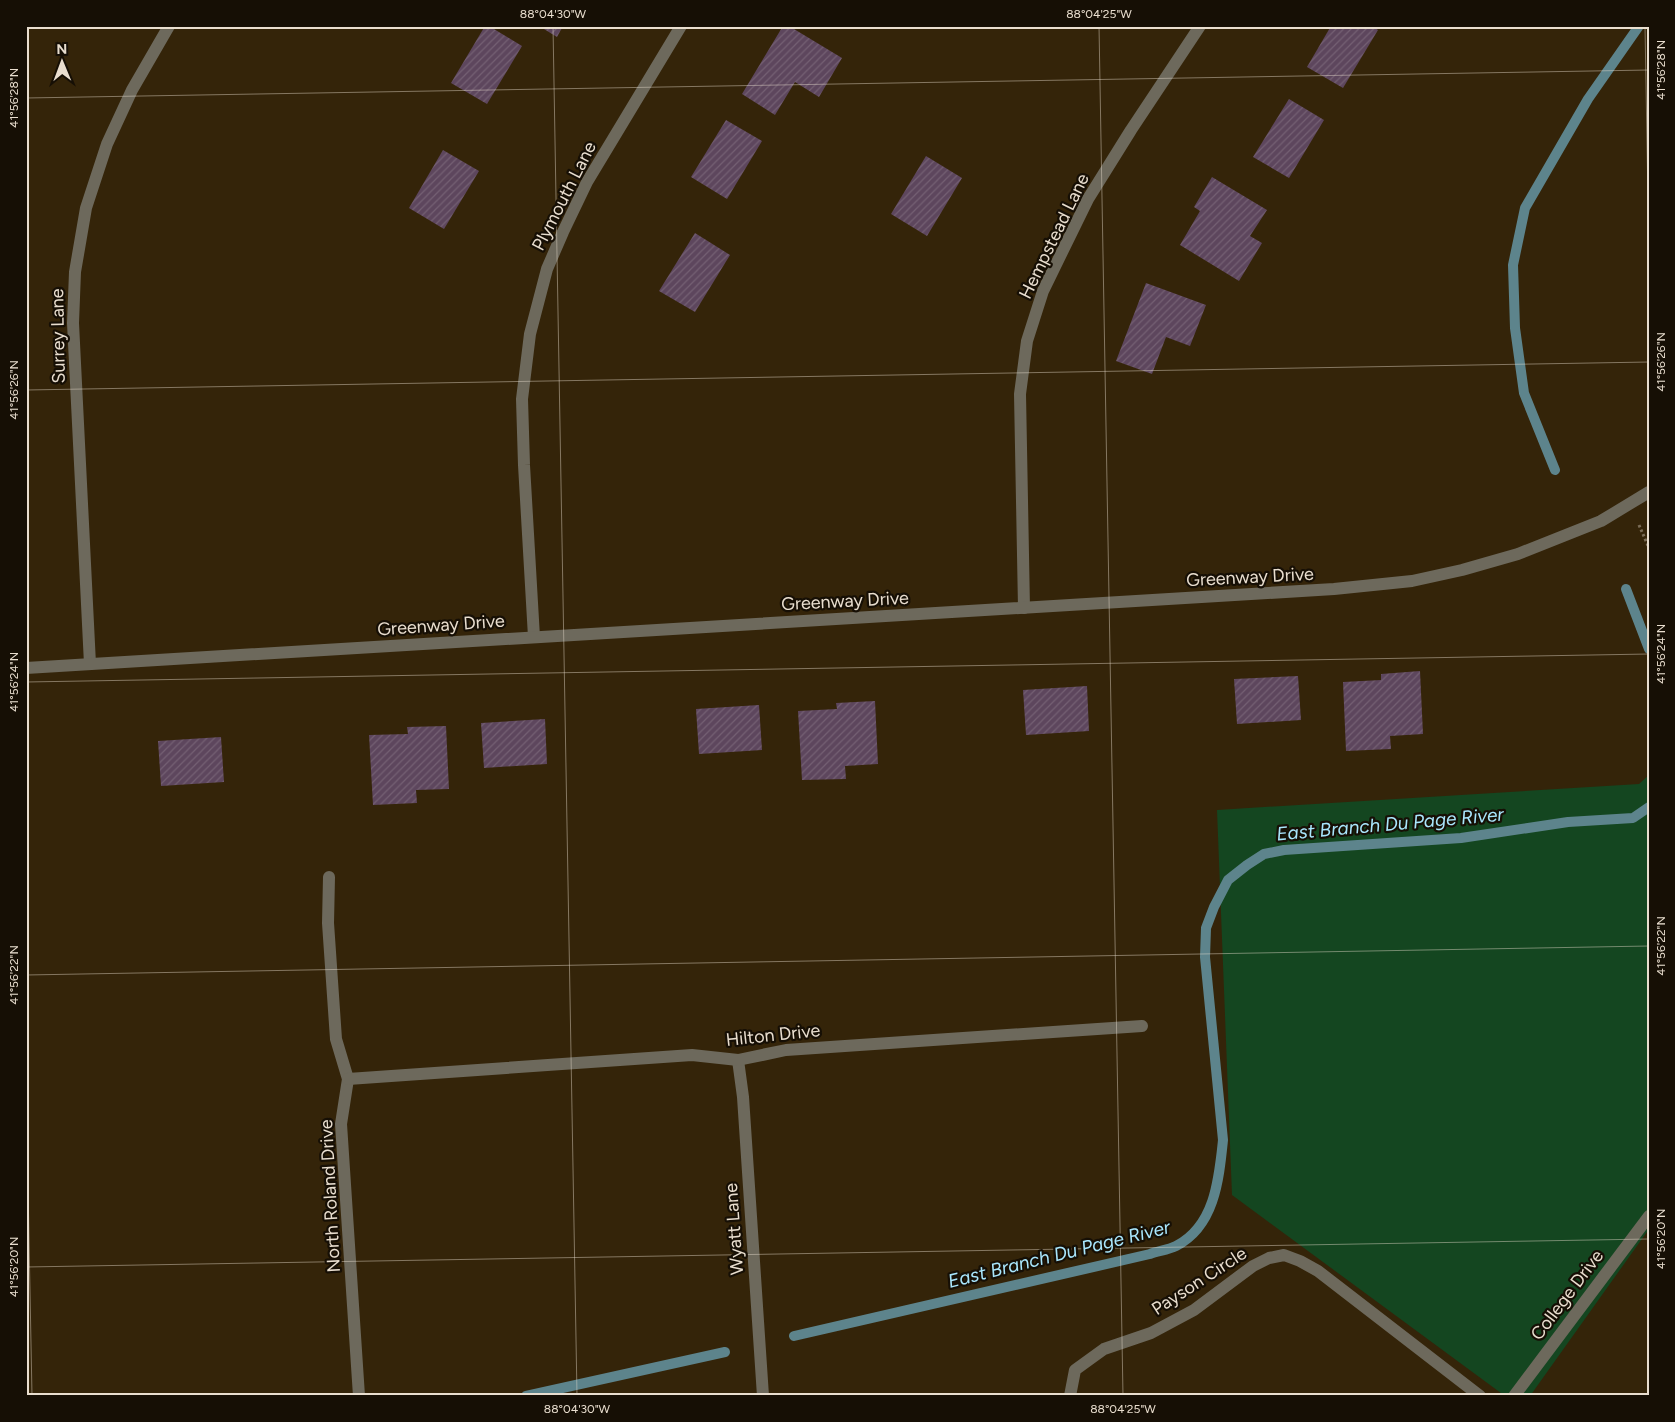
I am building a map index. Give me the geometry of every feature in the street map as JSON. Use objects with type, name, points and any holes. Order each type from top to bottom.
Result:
[{"type":"street","name":"Surrey Lane","points":[[90,664],[74,323],[75,272],[86,208],[107,144],[132,90],[169,26]]},
{"type":"street","name":"Plymouth Lane","points":[[534,637],[522,399],[530,334],[548,269],[562,232],[587,182],[681,26]]},
{"type":"street","name":"Hempstead Lane","points":[[1024,608],[1020,394],[1027,341],[1043,291],[1088,199],[1200,26]]},
{"type":"street","name":"Greenway Drive","points":[[26,668],[1334,589],[1412,581],[1518,554],[1601,521],[1649,492]]},
{"type":"street","name":"North Roland Drive","points":[[329,877],[328,923],[336,1038],[348,1079],[341,1124],[359,1396]]},
{"type":"street","name":"Hilton Drive","points":[[348,1079],[692,1056],[738,1060],[786,1050],[1142,1026]]},
{"type":"street","name":"Wyatt Lane","points":[[738,1060],[744,1107],[762,1396]]},
{"type":"street","name":"College Drive","points":[[1514,1396],[1649,1216]]},
{"type":"street","name":"Payson Circle","points":[[1070,1396],[1075,1370],[1104,1349],[1151,1333],[1194,1310],[1253,1266],[1269,1258],[1284,1255],[1318,1271],[1480,1396]]},
{"type":"green space","points":[[1649,775],[1649,1229],[1530,1396],[1505,1396],[1232,1195],[1217,810],[1639,784]]},
{"type":"building","points":[[485,26],[489,26],[522,46],[487,104],[451,83]]},
{"type":"building","points":[[539,26],[563,26],[557,37]]},
{"type":"building","points":[[783,26],[789,26],[842,58],[819,97],[795,82],[775,115],[742,94]]},
{"type":"building","points":[[1331,26],[1372,26],[1378,30],[1343,88],[1307,67]]},
{"type":"building","points":[[1289,99],[1324,120],[1289,178],[1253,157]]},
{"type":"building","points":[[726,120],[762,141],[727,199],[691,177]]},
{"type":"building","points":[[443,150],[479,171],[444,229],[409,208]]},
{"type":"building","points":[[926,156],[962,178],[927,236],[891,214]]},
{"type":"building","points":[[1212,177],[1267,210],[1250,236],[1262,243],[1239,281],[1180,245],[1200,211],[1194,207]]},
{"type":"building","points":[[695,233],[730,255],[695,312],[659,291]]},
{"type":"building","points":[[1146,283],[1206,305],[1190,346],[1166,337],[1152,374],[1116,361]]},
{"type":"building","points":[[1420,671],[1423,734],[1390,736],[1391,749],[1346,751],[1343,682],[1381,680],[1381,674]]},
{"type":"building","points":[[1298,676],[1301,720],[1237,724],[1234,679]]},
{"type":"building","points":[[1087,686],[1089,731],[1026,735],[1023,690]]},
{"type":"building","points":[[875,701],[878,764],[845,766],[846,779],[802,780],[798,711],[837,709],[836,703]]},
{"type":"building","points":[[759,705],[762,750],[699,754],[696,709]]},
{"type":"building","points":[[545,719],[547,764],[484,768],[481,723]]},
{"type":"building","points":[[446,726],[449,789],[416,790],[417,803],[373,805],[369,735],[408,734],[407,727]]},
{"type":"building","points":[[221,737],[224,782],[161,786],[158,741]]},
{"type":"waterway","name":"East Branch Du Page River","points":[[1555,470],[1524,393],[1515,328],[1513,265],[1525,208],[1588,99],[1639,26]]},
{"type":"waterway","name":"East Branch Du Page River","points":[[1626,589],[1649,649]]},
{"type":"waterway","name":"East Branch Du Page River","points":[[794,1336],[1150,1254],[1176,1246],[1189,1237],[1207,1214],[1213,1200],[1223,1140],[1205,957],[1206,928],[1228,880],[1264,854],[1284,850],[1461,838],[1568,822],[1633,818],[1649,807]]},
{"type":"waterway","name":"East Branch Du Page River","points":[[526,1396],[725,1352]]}]
